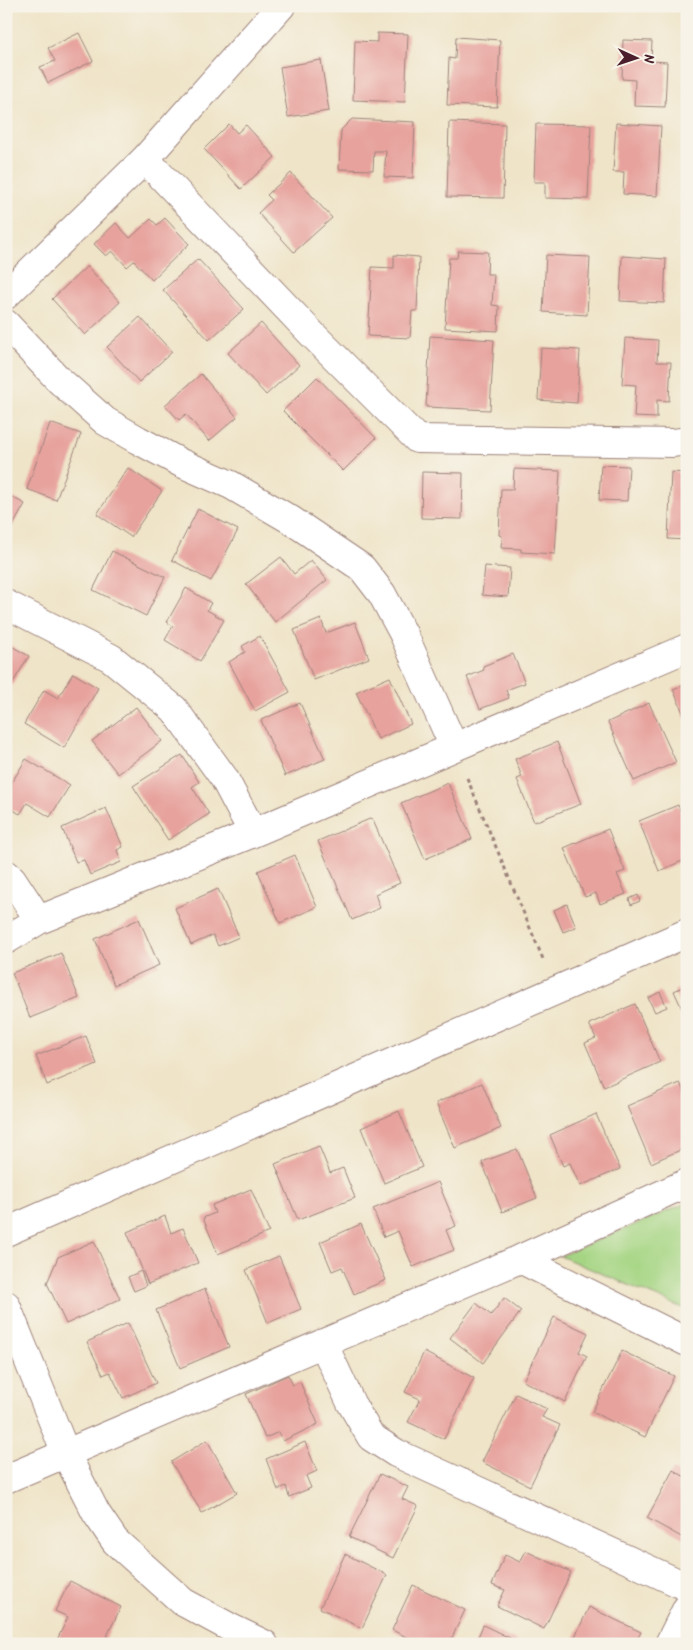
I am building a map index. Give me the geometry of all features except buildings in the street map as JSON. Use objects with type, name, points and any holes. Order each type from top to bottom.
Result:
[{"type":"street","points":[[6,296],[145,159],[281,6]]},
{"type":"street","points":[[145,159],[311,333],[418,439],[673,443],[687,441]]},
{"type":"street","points":[[6,324],[59,380],[105,421],[181,463],[231,485],[291,520],[362,568],[382,594],[404,635],[454,747]]},
{"type":"street","points":[[6,604],[111,658],[174,709],[224,778],[253,833]]},
{"type":"street","points":[[6,940],[39,920],[253,833],[687,648]]},
{"type":"street","points":[[6,874],[12,879],[39,920]]},
{"type":"street","points":[[6,1232],[687,933]]},
{"type":"street","points":[[6,1479],[520,1259],[687,1183]]},
{"type":"street","points":[[520,1259],[687,1342]]},
{"type":"street","points":[[6,1305],[66,1454],[96,1513],[115,1541],[183,1602],[227,1636],[264,1644]]},
{"type":"street","points":[[323,1343],[351,1404],[371,1437],[396,1453],[687,1587]]},
{"type":"street","points":[[669,1644],[687,1608]]},
{"type":"path","points":[[454,747],[557,990]]},
{"type":"green space","points":[[687,1203],[687,1310],[560,1256]]}]
